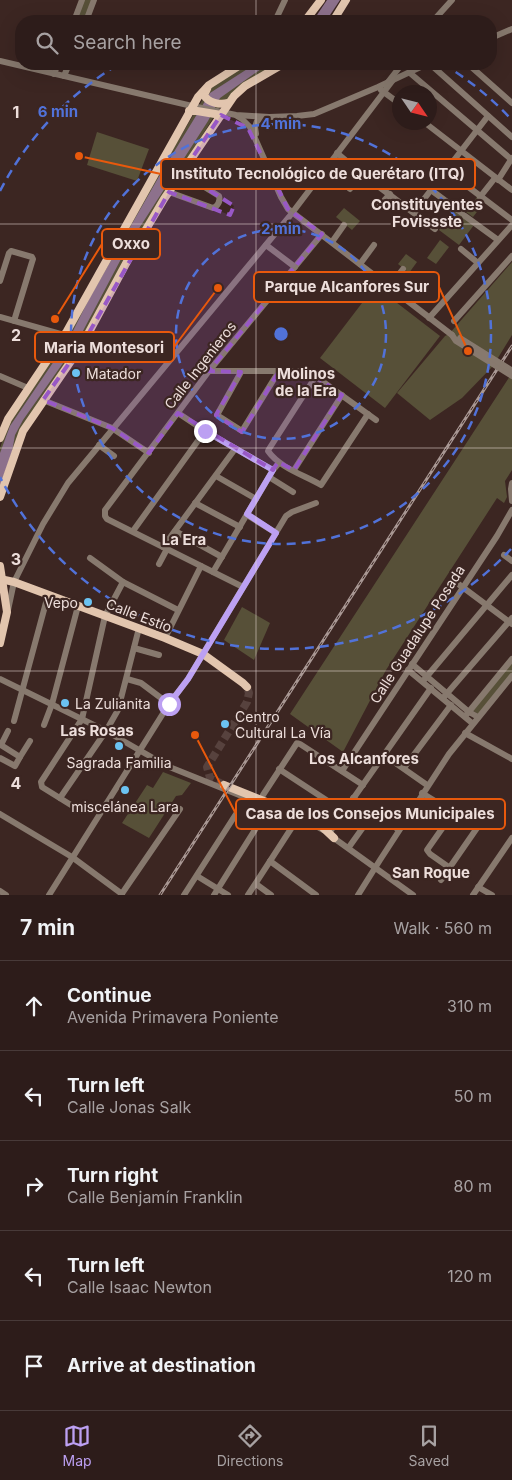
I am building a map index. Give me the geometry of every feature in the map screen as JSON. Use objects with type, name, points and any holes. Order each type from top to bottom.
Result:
[{"type":"main road","points":[[310,15],[321,0]]},
{"type":"main road","points":[[337,15],[346,0]]},
{"type":"main road","points":[[0,438],[3,423],[64,336],[195,109],[201,93],[209,85],[233,70]]},
{"type":"main road","points":[[0,497],[23,431],[82,345],[136,245],[219,111],[245,86],[273,70]]},
{"type":"main road","points":[[209,85],[204,95],[219,111]]},
{"type":"main road","points":[[195,109],[219,111]]},
{"type":"main road","points":[[0,566],[7,612],[0,643]]},
{"type":"main road","name":"Calle Estío","points":[[1,579],[14,582],[139,628],[203,654],[247,687]]},
{"type":"main road","points":[[224,785],[317,822],[332,835]]},
{"type":"street","points":[[76,15],[82,0]]},
{"type":"street","points":[[88,15],[94,0]]},
{"type":"street","points":[[278,15],[285,0]]},
{"type":"street","points":[[439,15],[452,0]]},
{"type":"street","points":[[497,35],[512,29]]},
{"type":"street","points":[[0,61],[15,65]]},
{"type":"street","points":[[37,70],[195,109]]},
{"type":"street","points":[[54,74],[56,70]]},
{"type":"street","points":[[64,76],[66,70]]},
{"type":"street","points":[[7,612],[14,582],[43,524],[63,491],[112,428],[131,408],[293,212],[384,92],[397,70]]},
{"type":"street","points":[[401,70],[477,129],[512,159],[498,178],[480,196]]},
{"type":"street","points":[[219,111],[236,115],[297,116],[314,114],[416,70]]},
{"type":"street","points":[[436,70],[512,137]]},
{"type":"street","points":[[475,70],[512,103]]},
{"type":"street","points":[[378,88],[392,98]]},
{"type":"street","points":[[219,111],[238,120],[256,137]]},
{"type":"street","points":[[236,115],[248,124],[256,137],[281,197],[288,209],[390,286],[456,341],[512,376]]},
{"type":"street","points":[[256,137],[255,127],[257,121],[269,116]]},
{"type":"street","points":[[414,212],[488,116]]},
{"type":"street","points":[[435,130],[512,190]]},
{"type":"street","points":[[337,153],[435,229]]},
{"type":"street","points":[[446,170],[512,220]]},
{"type":"street","points":[[169,192],[213,208],[216,207],[220,201],[219,196],[182,173]]},
{"type":"street","points":[[350,189],[362,174]]},
{"type":"street","points":[[431,190],[498,240]]},
{"type":"street","points":[[380,205],[390,194]]},
{"type":"street","points":[[332,242],[344,225]]},
{"type":"street","points":[[428,318],[512,226]]},
{"type":"street","name":"Calle Ingenieros","points":[[133,531],[107,519],[105,510],[209,371],[322,234]]},
{"type":"street","points":[[266,245],[295,267]]},
{"type":"street","points":[[360,264],[374,245]]},
{"type":"street","points":[[461,250],[478,263]]},
{"type":"street","points":[[0,282],[9,253],[12,251],[32,256],[33,259],[14,321]]},
{"type":"street","points":[[454,322],[512,256]]},
{"type":"street","points":[[390,286],[403,269]]},
{"type":"street","points":[[0,317],[64,336]]},
{"type":"street","points":[[449,334],[459,337],[512,371]]},
{"type":"street","points":[[209,371],[305,370],[376,420]]},
{"type":"street","points":[[242,372],[216,415],[242,431],[279,371]]},
{"type":"street","points":[[0,376],[28,388]]},
{"type":"street","points":[[316,376],[268,451],[279,463],[321,485],[368,414]]},
{"type":"street","points":[[294,470],[342,395]]},
{"type":"street","points":[[43,400],[112,428],[149,453]]},
{"type":"street","points":[[178,413],[205,431],[273,470]]},
{"type":"street","points":[[205,431],[133,531],[243,587]]},
{"type":"street","points":[[99,445],[114,456]]},
{"type":"street","points":[[159,564],[165,548],[175,531],[235,449]]},
{"type":"street","points":[[213,572],[273,470],[279,463]]},
{"type":"street","points":[[216,476],[256,499]]},
{"type":"street","points":[[269,477],[293,492]]},
{"type":"street","points":[[512,483],[512,501]]},
{"type":"street","points":[[195,502],[240,527]]},
{"type":"street","points":[[48,895],[169,704],[188,679],[289,513],[316,503]]},
{"type":"street","name":"Calle Guadalupe Posada","points":[[342,771],[512,510]]},
{"type":"street","points":[[247,514],[276,533]]},
{"type":"street","points":[[175,531],[222,556]]},
{"type":"street","points":[[504,555],[512,561]]},
{"type":"street","points":[[90,558],[124,582],[178,610]]},
{"type":"street","points":[[165,638],[201,566]]},
{"type":"street","points":[[425,679],[512,575]]},
{"type":"street","points":[[446,696],[511,621],[453,580]]},
{"type":"street","points":[[71,806],[42,787],[40,782],[82,719],[105,616],[124,582]]},
{"type":"street","points":[[14,722],[48,595]]},
{"type":"street","points":[[44,725],[52,704],[78,606]]},
{"type":"street","points":[[60,798],[106,731],[118,710],[139,628]]},
{"type":"street","points":[[134,648],[159,655]]},
{"type":"street","points":[[467,714],[512,659]]},
{"type":"street","points":[[410,667],[467,714],[472,724]]},
{"type":"street","points":[[358,895],[422,793],[465,732],[512,676]]},
{"type":"street","points":[[0,679],[106,731],[167,766],[314,825],[349,847],[413,895]]},
{"type":"street","points":[[127,679],[140,682],[169,704]]},
{"type":"street","points":[[425,679],[431,688],[446,696],[451,705],[467,714],[478,717]]},
{"type":"street","points":[[332,835],[343,811],[431,688]]},
{"type":"street","points":[[404,768],[451,705]]},
{"type":"street","points":[[8,731],[1,746],[20,757]]},
{"type":"street","points":[[465,732],[512,760]]},
{"type":"street","points":[[0,758],[15,766],[30,741]]},
{"type":"street","points":[[263,795],[297,743],[363,785]]},
{"type":"street","points":[[384,755],[428,785]]},
{"type":"street","points":[[167,766],[176,766],[191,772]]},
{"type":"street","points":[[279,769],[343,811]]},
{"type":"street","points":[[422,793],[477,827]]},
{"type":"street","points":[[353,798],[399,830]]},
{"type":"street","points":[[184,895],[245,800]]},
{"type":"street","points":[[0,814],[72,857],[122,894],[180,809]]},
{"type":"street","points":[[214,895],[268,809]]},
{"type":"street","points":[[349,847],[374,812]]},
{"type":"street","points":[[450,868],[427,852],[427,850],[453,812]]},
{"type":"street","points":[[441,880],[486,815]]},
{"type":"street","points":[[248,895],[296,821]]},
{"type":"street","points":[[473,895],[512,838]]},
{"type":"street","points":[[270,861],[316,895]]},
{"type":"street","points":[[197,876],[228,895]]},
{"type":"street","points":[[256,884],[271,895]]},
{"type":"street","points":[[478,887],[492,895]]},
{"type":"street","points":[[0,891],[6,895]]},
{"type":"highlighted area","points":[[221,115],[248,128],[288,209],[322,234],[209,371],[241,372],[216,415],[242,432],[279,371],[308,371],[342,395],[294,470],[278,462],[273,470],[178,413],[149,453],[112,428],[43,400],[82,345],[169,192],[230,215],[234,206],[182,173]]},
{"type":"shaded area","points":[[84,0],[92,0],[86,15],[78,15]]},
{"type":"shaded area","points":[[327,0],[340,0],[330,15],[317,15]]},
{"type":"shaded area","points":[[237,70],[271,70],[221,105],[148,219],[76,349],[20,430],[0,488],[0,448],[9,422],[69,336],[84,303],[148,190],[209,89]]},
{"type":"shaded area","points":[[246,70],[260,70],[220,98],[208,121],[129,244],[75,346],[23,420],[15,435],[12,452],[0,486],[0,453],[10,426],[69,339],[89,299],[161,173],[210,93]]},
{"type":"shaded area","points":[[97,132],[149,149],[137,181],[87,165]]},
{"type":"shaded area","points":[[477,197],[484,203],[473,217],[466,212]]},
{"type":"shaded area","points":[[344,208],[360,221],[352,230],[336,217]]},
{"type":"shaded area","points":[[454,209],[474,225],[459,245],[439,230]]},
{"type":"shaded area","points":[[440,240],[449,247],[436,264],[427,258]]},
{"type":"shaded area","points":[[406,254],[417,262],[409,273],[398,264]]},
{"type":"shaded area","points":[[512,262],[512,335],[493,366],[462,398],[430,420],[397,393],[445,336],[449,334]]},
{"type":"shaded area","points":[[375,286],[440,336],[385,408],[320,358]]},
{"type":"shaded area","points":[[512,373],[512,470],[505,481],[507,497],[504,503],[497,498],[386,670],[343,752],[290,714]]},
{"type":"shaded area","points":[[242,607],[270,623],[254,660],[224,640]]},
{"type":"shaded area","points":[[512,662],[512,674],[478,714],[472,710]]},
{"type":"shaded area","points":[[163,772],[191,783],[182,795],[176,796],[149,838],[122,823],[147,785],[153,788]]},
{"type":"tunnel","points":[[224,785],[210,778],[207,767],[247,702],[249,693],[247,687]]},
{"type":"railway","points":[[160,895],[512,346]]},
{"type":"place","name":"Instituto Tecnológico de Querétaro (ITQ)","points":[[79,156]]},
{"type":"place","name":"Maria Montesori","points":[[218,288]]},
{"type":"place","name":"Oxxo","points":[[55,319]]},
{"type":"place","name":"Parque Alcanfores Sur","points":[[468,351]]},
{"type":"place","name":"Matador","points":[[76,373]]},
{"type":"place","name":"Vepo","points":[[88,602]]},
{"type":"place","name":"La Zulianita","points":[[65,703]]},
{"type":"place","name":"Centro Cultural La Vía","points":[[225,724]]},
{"type":"place","name":"Casa de los Consejos Municipales","points":[[195,735]]},
{"type":"place","name":"Sagrada Familia","points":[[119,746]]},
{"type":"place","name":"miscelánea Lara","points":[[125,790]]},
{"type":"district","name":"Constituyentes Fovissste","points":[[427,212]]},
{"type":"district","name":"Molinos de la Era","points":[[306,382]]},
{"type":"district","name":"La Era","points":[[184,539]]},
{"type":"district","name":"Las Rosas","points":[[97,730]]},
{"type":"district","name":"Los Alcanfores","points":[[364,758]]},
{"type":"district","name":"San Roque","points":[[431,872]]},
{"type":"route","points":[[169,704],[188,679],[276,533],[247,514],[273,470],[205,431]]}]
